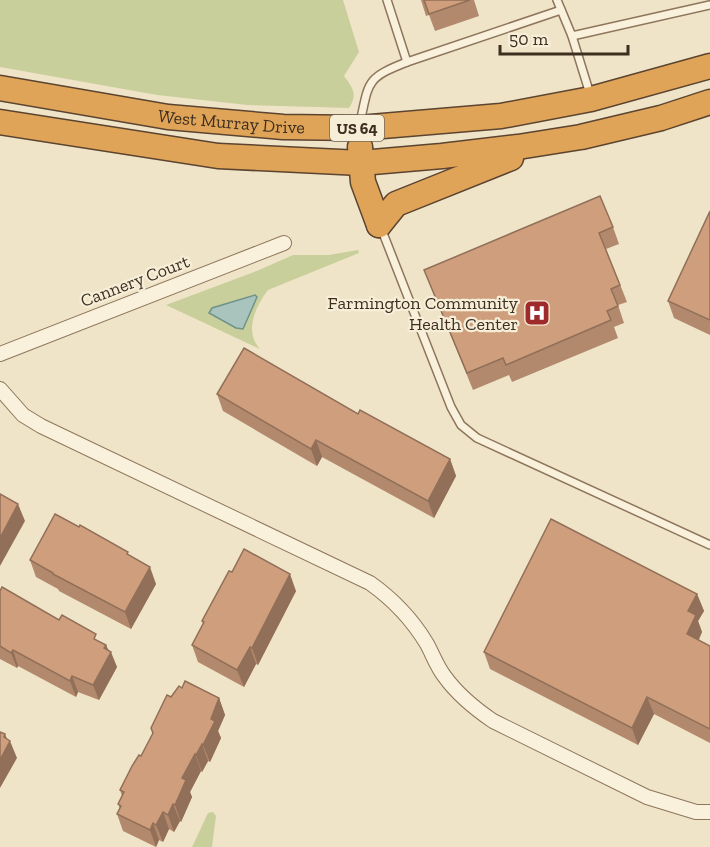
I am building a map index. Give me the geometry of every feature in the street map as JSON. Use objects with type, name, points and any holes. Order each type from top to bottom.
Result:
[{"type":"highway","name":"West Murray Drive","points":[[0,88],[168,117],[283,127],[359,128],[501,116],[591,99],[710,66]]},
{"type":"highway","name":"West Murray Drive","points":[[0,122],[218,156],[361,163],[474,153],[581,137],[661,118],[710,102]]},
{"type":"highway","points":[[359,128],[363,182],[379,225]]},
{"type":"highway","points":[[379,225],[396,204],[514,156],[581,137]]},
{"type":"street","name":"Cannery Court","points":[[0,354],[284,243]]},
{"type":"street","points":[[0,389],[23,415],[51,431],[370,584],[390,598],[405,613],[443,675],[457,692],[472,707],[493,721],[647,797],[696,812],[710,812]]},
{"type":"lane","points":[[387,0],[407,62]]},
{"type":"lane","points":[[557,0],[572,36],[591,99]]},
{"type":"lane","points":[[572,36],[710,5]]},
{"type":"lane","points":[[359,128],[368,86],[380,72],[561,10]]},
{"type":"lane","points":[[379,225],[451,407],[467,431],[477,438],[710,544]]},
{"type":"green space","points":[[0,0],[343,0],[359,52],[344,76],[352,88],[353,99],[349,108],[247,105],[157,95],[0,67]]},
{"type":"green space","points":[[358,250],[359,253],[268,290],[259,304],[252,327],[255,342],[260,349],[166,305],[293,255],[329,255]]},
{"type":"green space","points":[[213,812],[216,816],[212,847],[192,847],[208,813]]},
{"type":"water","points":[[255,295],[257,297],[243,329],[236,328],[209,313],[212,308]]},
{"type":"building","points":[[424,0],[470,0],[429,14]]},
{"type":"building","points":[[600,196],[613,227],[599,233],[620,285],[611,289],[618,306],[607,311],[611,320],[506,365],[503,358],[467,373],[424,270]]},
{"type":"building","points":[[710,211],[710,320],[668,301]]},
{"type":"building","points":[[244,348],[358,414],[360,410],[450,459],[428,501],[316,440],[311,449],[217,394]]},
{"type":"building","points":[[0,494],[18,504],[0,538]]},
{"type":"building","points":[[55,514],[79,527],[80,525],[150,567],[125,612],[30,560]]},
{"type":"building","points":[[551,519],[697,594],[688,611],[696,615],[687,634],[710,646],[710,729],[647,697],[632,728],[484,652]]},
{"type":"building","points":[[244,549],[290,574],[252,648],[250,647],[237,670],[192,645],[229,571],[232,572]]},
{"type":"building","points":[[2,587],[59,620],[62,615],[96,634],[94,639],[106,645],[104,648],[111,652],[93,685],[72,676],[70,681],[13,650],[11,653],[0,646],[0,591]]},
{"type":"building","points":[[185,681],[219,698],[211,719],[215,721],[182,778],[186,780],[175,805],[173,804],[168,815],[163,812],[156,825],[153,823],[150,830],[117,814],[121,806],[118,804],[124,792],[120,790],[153,733],[151,728],[167,695],[171,697],[179,686],[182,688]]},
{"type":"building","points":[[0,732],[5,734],[4,737],[10,741],[0,760]]},
{"type":"place","name":"Farmington Community Health Center","points":[[537,313]]}]
